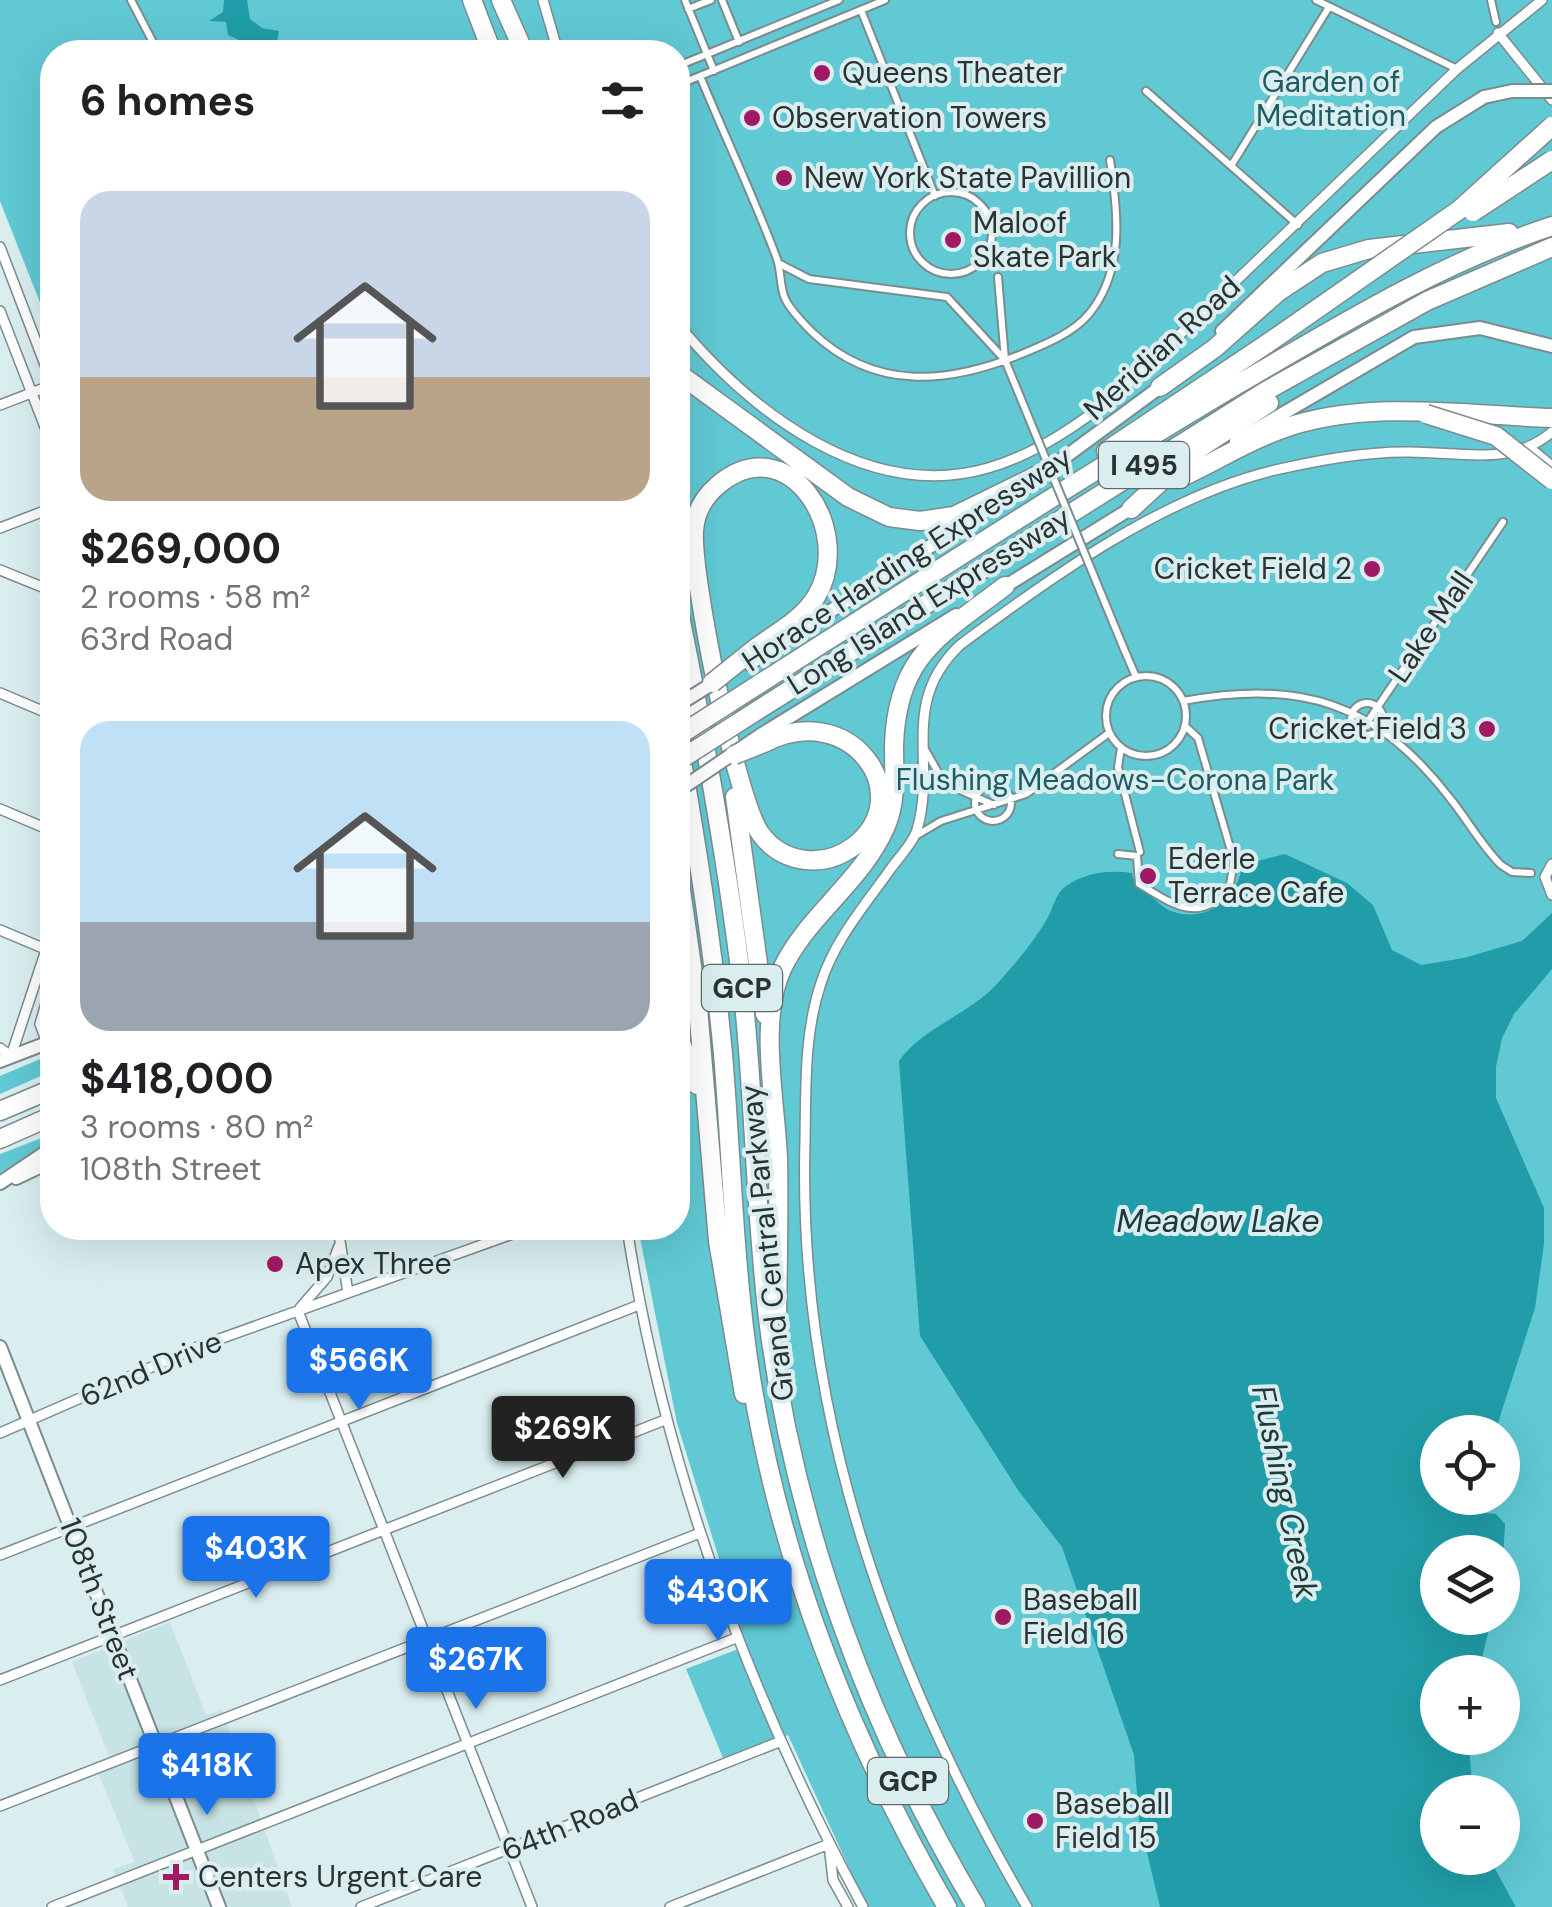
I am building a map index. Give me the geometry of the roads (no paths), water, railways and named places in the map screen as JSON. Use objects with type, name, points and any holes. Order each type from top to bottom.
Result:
[{"type":"highway","points":[[471,0],[484,40]]},
{"type":"highway","points":[[500,0],[516,40]]},
{"type":"highway","points":[[1312,314],[1459,210],[1552,126]]},
{"type":"highway","points":[[950,563],[1008,514],[1552,160]]},
{"type":"highway","points":[[1160,387],[1215,348],[1278,292],[1333,258],[1369,249],[1546,228]]},
{"type":"highway","name":"Long Island Expressway","points":[[690,730],[1127,451],[1384,300],[1447,267],[1546,228]]},
{"type":"highway","name":"Long Island Expressway","points":[[690,753],[1174,446],[1367,334],[1475,277],[1549,248]]},
{"type":"highway","points":[[1130,509],[1192,453],[1304,382],[1367,334]]},
{"type":"highway","points":[[690,382],[848,497],[889,517],[920,521],[954,516],[1046,472]]},
{"type":"highway","points":[[1184,476],[1299,424],[1358,414],[1552,418]]},
{"type":"highway","points":[[1426,414],[1496,436],[1552,480]]},
{"type":"highway","points":[[701,594],[695,521],[714,488],[738,474],[758,470],[786,476],[808,493],[828,534],[826,576],[803,614],[748,660],[712,683]]},
{"type":"highway","points":[[690,553],[728,732],[748,811],[770,845],[793,858],[834,856],[857,844],[872,825],[878,794],[873,770],[859,748],[836,734],[810,729],[763,738],[734,755]]},
{"type":"highway","points":[[776,1373],[778,1187],[772,1014],[782,970],[888,822],[896,709],[906,677],[935,638],[1006,586]]},
{"type":"highway","name":"Grand Central Parkway","points":[[690,677],[738,959],[776,1373],[805,1508],[846,1639],[900,1765],[976,1907]]},
{"type":"highway","points":[[728,732],[772,1060]]},
{"type":"highway","name":"Grand Central Parkway","points":[[690,817],[718,1000],[746,1344],[771,1480],[800,1582],[848,1712],[946,1907]]},
{"type":"highway","points":[[690,952],[710,1166]]},
{"type":"highway","points":[[690,1064],[710,1166],[737,1369],[771,1480]]},
{"type":"highway","points":[[0,1111],[40,1094]]},
{"type":"highway","points":[[1,1139],[40,1124]]},
{"type":"main road","name":"Horace Harding Expressway","points":[[748,660],[1046,472],[1160,387],[1436,126],[1484,97],[1512,91],[1552,92]]},
{"type":"main road","points":[[763,738],[1414,337],[1466,328],[1521,336],[1552,346]]},
{"type":"main road","name":"Horace Harding Expressway","points":[[690,697],[712,683]]},
{"type":"main road","points":[[690,783],[734,755]]},
{"type":"main road","points":[[4,1055],[40,1045]]},
{"type":"main road","points":[[0,1184],[40,1156]]},
{"type":"main road","points":[[0,1184],[40,1166]]},
{"type":"main road","name":"108th Street","points":[[0,1347],[219,1907]]},
{"type":"street","points":[[131,0],[152,40]]},
{"type":"street","points":[[543,0],[555,40]]},
{"type":"street","points":[[684,0],[714,71]]},
{"type":"street","points":[[688,9],[711,0]]},
{"type":"street","points":[[722,0],[738,42]]},
{"type":"street","points":[[690,61],[839,0],[846,16]]},
{"type":"street","points":[[1316,0],[1456,69]]},
{"type":"street","points":[[1490,0],[1497,27],[1552,100]]},
{"type":"street","name":"Meridian Road","points":[[690,337],[737,387],[813,440],[893,470],[963,474],[1021,456],[1096,411],[1298,225],[1497,27],[1542,0]]},
{"type":"street","points":[[690,81],[879,1]]},
{"type":"street","points":[[1231,166],[1330,6]]},
{"type":"street","points":[[861,10],[936,196]]},
{"type":"street","points":[[700,76],[778,263],[784,299],[812,332],[870,371],[894,377],[947,377],[1006,360],[1062,336],[1090,313],[1107,279],[1118,239],[1110,160]]},
{"type":"street","points":[[1146,91],[1298,225]]},
{"type":"street","points":[[936,196],[970,196],[989,215],[991,246],[973,268],[940,272],[925,265],[911,249],[912,218],[936,196]]},
{"type":"street","points":[[0,247],[40,350]]},
{"type":"street","points":[[778,263],[809,279],[946,297],[1006,360]]},
{"type":"street","points":[[998,277],[1006,360],[1136,677]]},
{"type":"street","points":[[0,287],[13,282]]},
{"type":"street","points":[[0,311],[40,414]]},
{"type":"street","points":[[0,406],[40,389]]},
{"type":"street","points":[[1027,1907],[944,1756],[874,1584],[840,1471],[810,1302],[804,1188],[808,1052],[814,1010],[838,945],[914,837],[920,806],[923,711],[933,678],[960,645],[1059,578],[1189,500],[1269,472],[1328,459],[1405,452],[1503,455],[1530,448],[1552,432]]},
{"type":"street","points":[[1530,448],[1552,466]]},
{"type":"street","points":[[0,528],[40,513]]},
{"type":"street","name":"Lake Mall","points":[[1360,733],[1503,522]]},
{"type":"street","points":[[0,570],[40,586]]},
{"type":"street","points":[[1136,677],[1159,678],[1184,702],[1185,726],[1180,737],[1162,753],[1138,756],[1121,748],[1109,733],[1106,720],[1110,698],[1136,677]]},
{"type":"street","points":[[1184,702],[1277,691],[1354,711],[1381,728],[1426,769],[1501,865],[1512,872],[1532,873]]},
{"type":"street","points":[[0,693],[40,710]]},
{"type":"street","points":[[1364,704],[1377,707],[1383,715],[1381,728],[1371,734],[1360,733],[1352,724],[1354,711],[1364,704]]},
{"type":"street","points":[[1118,854],[1137,856],[1138,884],[1178,908],[1208,907],[1229,890],[1234,860],[1198,738],[1185,726]]},
{"type":"street","points":[[914,837],[942,822],[1026,794],[1109,733]]},
{"type":"street","points":[[922,741],[944,783],[996,805]]},
{"type":"street","points":[[1121,748],[1118,767],[1140,852]]},
{"type":"street","points":[[993,785],[1004,789],[1011,800],[1009,812],[998,821],[984,819],[977,811],[976,798],[993,785]]},
{"type":"street","points":[[0,809],[40,826]]},
{"type":"street","points":[[1552,864],[1546,877],[1552,896]]},
{"type":"street","points":[[0,930],[40,947]]},
{"type":"street","points":[[4,1055],[27,1014],[40,978]]},
{"type":"street","points":[[27,1014],[40,1024]]},
{"type":"street","points":[[339,1240],[348,1293]]},
{"type":"street","name":"62nd Drive","points":[[0,1433],[200,1346],[495,1240]]},
{"type":"street","points":[[629,1240],[665,1420],[736,1638],[779,1742],[863,1907]]},
{"type":"street","points":[[340,1246],[327,1277],[298,1310],[532,1907]]},
{"type":"street","points":[[0,1555],[639,1305]]},
{"type":"street","points":[[0,1680],[665,1420]]},
{"type":"street","points":[[0,1806],[700,1532]]},
{"type":"street","points":[[52,1907],[736,1638]]},
{"type":"street","name":"64th Road","points":[[362,1907],[779,1742]]},
{"type":"street","points":[[670,1907],[829,1844]]},
{"type":"street","points":[[829,1844],[833,1880],[848,1907]]},
{"type":"water","points":[[224,0],[247,0],[250,19],[262,28],[279,31],[278,40],[239,40],[228,35],[226,22],[209,21],[223,12]]},
{"type":"water","name":"Meadow Lake","points":[[1285,854],[1347,883],[1373,905],[1392,950],[1421,965],[1464,958],[1522,941],[1552,913],[1552,969],[1514,1014],[1502,1038],[1496,1067],[1496,1098],[1544,1208],[1544,1244],[1535,1308],[1500,1415],[1420,1415],[1420,1515],[1497,1515],[1505,1524],[1504,1535],[1420,1535],[1420,1635],[1487,1635],[1483,1655],[1420,1655],[1420,1755],[1470,1755],[1471,1775],[1420,1775],[1420,1875],[1498,1875],[1516,1907],[1160,1907],[1139,1819],[1134,1755],[1062,1547],[1018,1490],[920,1336],[899,1061],[919,1040],[995,986],[1036,937],[1060,893],[1074,881],[1098,873],[1132,873],[1136,884],[1164,907],[1196,914],[1227,898],[1242,865]]},
{"type":"place","name":"Queens Theater","points":[[822,73]]},
{"type":"place","name":"Observation Towers","points":[[752,118]]},
{"type":"place","name":"New York State Pavillion","points":[[784,178]]},
{"type":"place","name":"Maloof Skate Park","points":[[953,240]]},
{"type":"place","name":"Cricket Field 2","points":[[1372,569]]},
{"type":"place","name":"Cricket Field 3","points":[[1487,729]]},
{"type":"place","name":"Ederle Terrace Cafe","points":[[1148,876]]},
{"type":"place","name":"Apex Three","points":[[275,1264]]},
{"type":"place","name":"Baseball Field 16","points":[[1003,1617]]},
{"type":"place","name":"Baseball Field 15","points":[[1035,1821]]},
{"type":"place","name":"Centers Urgent Care","points":[[176,1877]]},
{"type":"park label","name":"Garden of Meditation","points":[[1331,99]]},
{"type":"park label","name":"Flushing Meadows-Corona Park","points":[[1115,780]]},
{"type":"water label","name":"Flushing Creek","points":[[1285,1492]]}]
